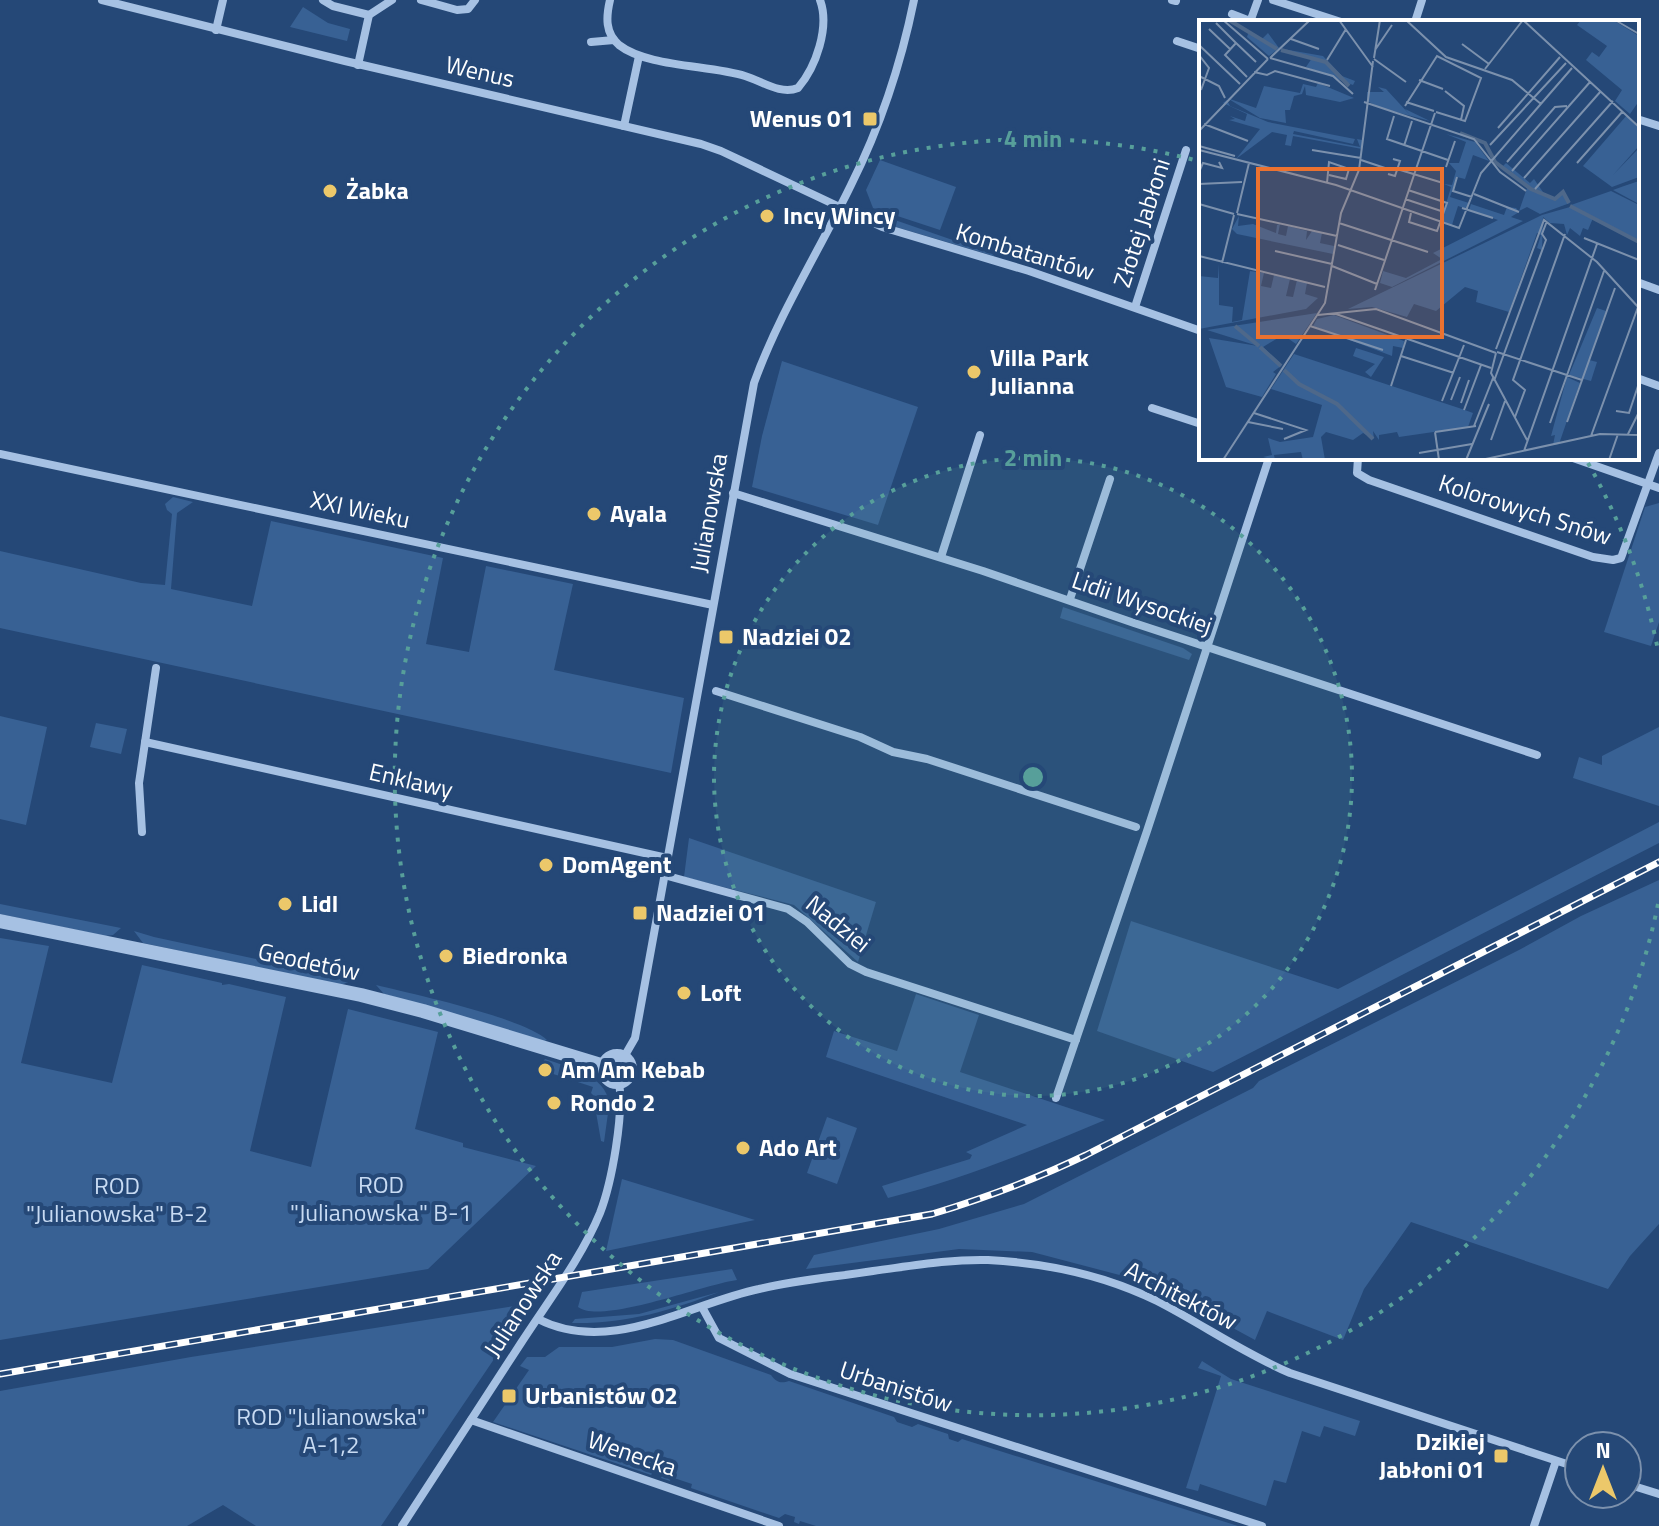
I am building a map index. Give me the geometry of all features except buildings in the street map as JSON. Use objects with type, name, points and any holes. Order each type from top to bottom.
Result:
[{"type":"street","name":"Wenus","points":[[102,0],[358,65],[721,151],[839,208]]},
{"type":"street","points":[[216,30],[223,0]]},
{"type":"street","points":[[323,0],[333,6],[369,15]]},
{"type":"street","points":[[358,65],[369,15],[392,0]]},
{"type":"street","points":[[421,0],[457,10],[468,9],[475,0]]},
{"type":"street","points":[[610,0],[606,21],[614,40],[639,56],[743,75],[779,89],[792,90],[805,80],[814,60],[822,28],[820,0]]},
{"type":"street","name":"Julianowska","points":[[624,1057],[635,1038],[749,402],[765,354],[859,168],[885,104],[914,0]]},
{"type":"street","points":[[1250,20],[1258,0]]},
{"type":"street","points":[[1273,0],[1335,20]]},
{"type":"street","points":[[1416,20],[1422,0]]},
{"type":"street","points":[[1232,14],[1247,20]]},
{"type":"street","points":[[591,42],[614,40]]},
{"type":"street","points":[[1177,41],[1199,48]]},
{"type":"street","points":[[624,126],[639,56]]},
{"type":"street","points":[[1639,120],[1659,126]]},
{"type":"street","name":"Złotej Jabłoni","points":[[1135,307],[1186,150]]},
{"type":"street","name":"Kombatantów","points":[[839,208],[920,241],[1029,271],[1199,330]]},
{"type":"street","points":[[1639,283],[1659,290]]},
{"type":"street","points":[[1639,379],[1659,386]]},
{"type":"street","points":[[1152,408],[1199,423]]},
{"type":"street","points":[[941,557],[980,435]]},
{"type":"street","points":[[1649,484],[1659,453]]},
{"type":"street","name":"XXI Wieku","points":[[0,454],[713,605]]},
{"type":"street","points":[[1056,1098],[1268,460]]},
{"type":"street","name":"Kolorowych Snów","points":[[1358,460],[1356,466],[1361,477],[1603,560],[1621,558],[1649,484]]},
{"type":"street","points":[[1579,460],[1659,488]]},
{"type":"street","points":[[1070,599],[1110,479]]},
{"type":"street","name":"Lidii Wysockiej","points":[[733,493],[1070,599],[1537,755]]},
{"type":"street","points":[[142,832],[139,783],[156,668]]},
{"type":"street","points":[[716,691],[860,737],[903,755],[927,759],[1136,827]]},
{"type":"street","name":"Enklawy","points":[[145,742],[667,858]]},
{"type":"street","name":"Nadziei","points":[[664,875],[788,909],[807,922],[850,964],[866,972],[1076,1040]]},
{"type":"street","name":"Geodetów","points":[[0,921],[359,995],[423,1011],[604,1066]]},
{"type":"street","points":[[612,1056],[624,1057],[630,1071],[626,1078],[619,1082],[607,1078],[604,1066],[612,1056]]},
{"type":"street","name":"Julianowska","points":[[402,1526],[583,1248],[601,1211],[621,1114],[619,1082]]},
{"type":"street","name":"Architektów","points":[[702,1307],[759,1289],[913,1266],[985,1260],[1044,1265],[1091,1275],[1130,1289],[1159,1302],[1246,1353],[1290,1373],[1563,1463]]},
{"type":"street","points":[[538,1319],[570,1331],[601,1331],[648,1324],[702,1307]]},
{"type":"street","name":"Urbanistów","points":[[702,1307],[719,1338],[790,1374],[1262,1526]]},
{"type":"street","name":"Wenecka","points":[[471,1420],[779,1526]]},
{"type":"street","points":[[1534,1526],[1556,1461]]},
{"type":"green space","points":[[303,7],[328,23],[350,29],[347,41],[290,27]]},
{"type":"green space","points":[[880,160],[956,187],[940,230],[873,208],[866,190]]},
{"type":"green space","points":[[869,211],[994,256],[896,227],[865,215]]},
{"type":"green space","points":[[782,361],[918,407],[878,525],[752,487]]},
{"type":"green space","points":[[173,497],[193,502],[177,513],[171,589],[252,606],[271,521],[443,558],[426,644],[469,652],[486,566],[573,584],[554,670],[684,698],[671,773],[0,628],[0,551],[141,583],[165,585],[172,514],[165,504]]},
{"type":"green space","points":[[1659,503],[1659,622],[1651,646],[1604,632],[1645,507]]},
{"type":"green space","points":[[1063,607],[1183,648],[1192,654],[1189,660],[1060,618]]},
{"type":"green space","points":[[0,716],[47,727],[26,825],[0,819]]},
{"type":"green space","points":[[96,723],[127,729],[121,754],[90,747]]},
{"type":"green space","points":[[1659,727],[1659,806],[1573,778],[1579,757],[1602,765],[1602,756]]},
{"type":"green space","points":[[1659,822],[1659,843],[1213,1072],[1097,1031],[1131,921],[1338,989]]},
{"type":"green space","points":[[689,838],[876,902],[858,962],[794,905],[684,877]]},
{"type":"green space","points":[[1659,880],[1659,1224],[1630,1256],[1608,1289],[1411,1222],[1364,1289],[1343,1340],[1267,1311],[1255,1340],[1150,1283],[1032,1252],[959,1249],[806,1269],[814,1255],[939,1229],[1024,1204],[1581,916]]},
{"type":"green space","points":[[0,904],[121,928],[113,935],[105,936],[0,914]]},
{"type":"green space","points":[[134,931],[353,980],[341,985],[143,943]]},
{"type":"green space","points":[[0,938],[49,946],[21,1063],[112,1083],[142,965],[286,997],[250,1151],[311,1167],[348,1009],[438,1032],[415,1129],[463,1143],[463,1147],[536,1166],[428,1269],[0,1340]]},
{"type":"green space","points":[[376,985],[493,1015],[516,1023],[547,1040],[384,994]]},
{"type":"green space","points":[[916,994],[979,1015],[960,1072],[1105,1120],[971,1173],[888,1198],[882,1186],[970,1159],[972,1155],[966,1152],[1027,1125],[826,1057],[834,1031],[897,1051]]},
{"type":"green space","points":[[545,1059],[575,1069],[601,1085],[609,1103],[600,1107],[603,1111],[609,1106],[604,1142],[601,1141],[591,1093],[593,1087],[538,1069]]},
{"type":"green space","points":[[827,1117],[857,1128],[837,1184],[807,1173]]},
{"type":"green space","points":[[622,1179],[755,1220],[606,1251]]},
{"type":"green space","points":[[732,1269],[737,1280],[654,1302],[608,1311],[578,1307],[582,1292]]},
{"type":"green space","points":[[719,1292],[647,1315],[572,1323],[575,1319],[639,1314]]},
{"type":"green space","name":"ROD \"Julianowska\" A-1,2","points":[[521,1305],[528,1309],[381,1526],[256,1526],[223,1505],[187,1526],[0,1526],[0,1391],[191,1357]]},
{"type":"green space","points":[[655,1339],[673,1340],[771,1375],[779,1382],[789,1381],[894,1417],[897,1422],[912,1427],[918,1424],[948,1434],[949,1439],[958,1442],[962,1439],[1238,1526],[816,1526],[800,1521],[799,1524],[794,1522],[795,1517],[785,1514],[779,1518],[691,1488],[692,1484],[671,1477],[670,1481],[661,1478],[663,1474],[654,1471],[651,1475],[493,1422],[529,1370],[520,1366],[527,1357],[545,1357],[559,1347],[612,1347]]},
{"type":"green space","points":[[1202,1361],[1231,1379],[1360,1421],[1355,1436],[1324,1426],[1320,1437],[1302,1431],[1286,1483],[1274,1480],[1266,1506],[1200,1484],[1198,1491],[1186,1488],[1221,1376],[1198,1368]]},
{"type":"railway","points":[[0,1374],[932,1214],[1010,1188],[1086,1155],[1659,862]]},
{"type":"place","name":"Wenus 01","points":[[870,119]]},
{"type":"place","name":"Żabka","points":[[330,191]]},
{"type":"place","name":"Incy Wincy","points":[[767,216]]},
{"type":"place","name":"Villa Park Julianna","points":[[974,372]]},
{"type":"place","name":"Ayala","points":[[594,514]]},
{"type":"place","name":"Nadziei 02","points":[[726,637]]},
{"type":"place","name":"DomAgent","points":[[546,865]]},
{"type":"place","name":"Lidl","points":[[285,904]]},
{"type":"place","name":"Nadziei 01","points":[[640,913]]},
{"type":"place","name":"Biedronka","points":[[446,956]]},
{"type":"place","name":"Loft","points":[[684,993]]},
{"type":"place","name":"Am Am Kebab","points":[[545,1070]]},
{"type":"place","name":"Rondo 2","points":[[554,1103]]},
{"type":"place","name":"Ado Art","points":[[743,1148]]},
{"type":"place","name":"Urbanistów 02","points":[[509,1396]]},
{"type":"place","name":"Dzikiej Jabłoni 01","points":[[1501,1456]]},
{"type":"park label","name":"ROD \"Julianowska\" B-1","points":[[381,1199]]},
{"type":"park label","name":"ROD \"Julianowska\" B-2","points":[[117,1200]]}]
